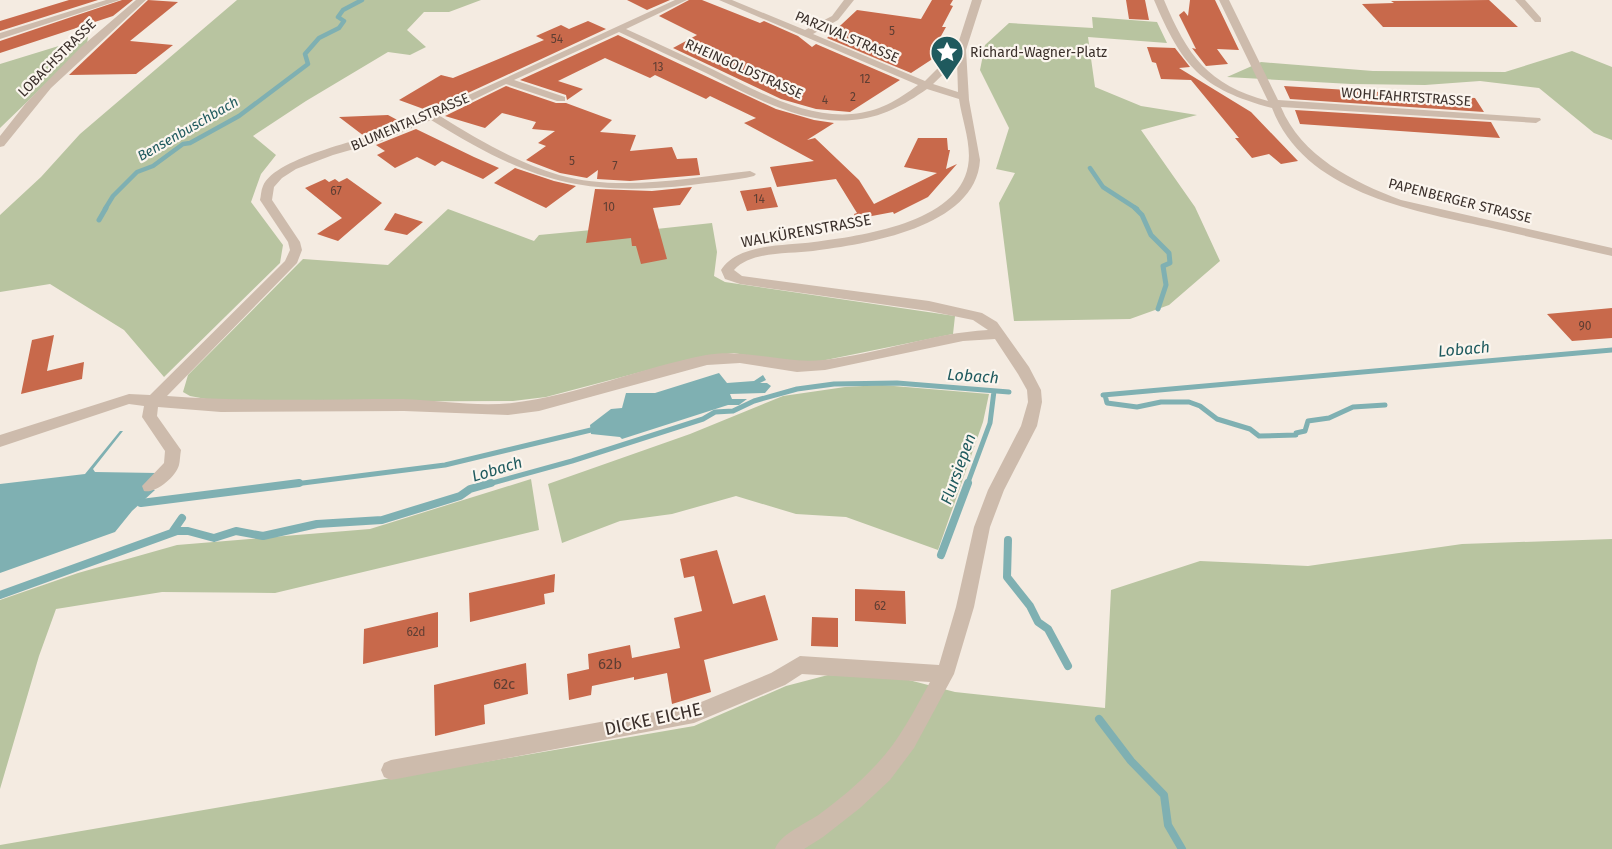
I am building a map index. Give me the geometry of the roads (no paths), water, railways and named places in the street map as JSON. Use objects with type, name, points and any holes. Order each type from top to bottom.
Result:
[{"type":"street","points":[[0,36],[115,0]]},
{"type":"street","name":"LOBACHSTRASSE","points":[[0,144],[31,104],[103,33],[141,0]]},
{"type":"street","name":"BLUMENTALSTRASSE","points":[[152,402],[291,263],[296,250],[294,242],[266,200],[265,192],[273,179],[298,163],[381,138],[682,0]]},
{"type":"street","name":"PARZIVALSTRASSE","points":[[724,0],[926,85]]},
{"type":"street","points":[[805,34],[835,18],[849,0]]},
{"type":"street","name":"WALKÜRENSTRASSE","points":[[926,85],[961,49],[977,0]]},
{"type":"street","name":"WOHLFAHRTSTRASSE","points":[[1159,0],[1179,46],[1201,73],[1258,102],[1536,120]]},
{"type":"street","name":"PAPENBERGER STRASSE","points":[[1224,0],[1275,104],[1279,117],[1299,144],[1343,177],[1377,196],[1612,252]]},
{"type":"street","points":[[1520,0],[1538,20]]},
{"type":"street","name":"RHEINGOLDSTRASSE","points":[[619,29],[746,88],[795,109],[819,115],[852,117],[886,111],[900,105],[926,85]]},
{"type":"street","name":"WALKÜRENSTRASSE","points":[[961,49],[964,97],[974,168],[963,191],[941,210],[912,226],[887,233],[740,258],[731,263],[727,270],[730,276],[741,280],[963,312],[977,316],[992,325],[998,334]]},
{"type":"street","points":[[945,68],[956,66],[964,70]]},
{"type":"street","points":[[506,81],[561,99]]},
{"type":"street","points":[[926,85],[964,97]]},
{"type":"street","points":[[431,115],[477,144],[556,177],[576,182],[602,185],[640,184],[750,174]]},
{"type":"street","points":[[0,441],[129,399],[221,406],[404,405],[508,409],[538,405],[707,360],[740,358],[797,367],[825,365],[963,336],[998,334],[1024,370],[1034,390],[1035,402],[1029,426],[996,490],[982,527],[965,606],[945,674],[906,741],[883,773],[853,801],[816,830],[785,849]]},
{"type":"street","points":[[150,486],[171,466],[172,450],[149,417],[152,402]]},
{"type":"street","name":"DICKE EICHE","points":[[391,770],[694,714],[778,679],[800,665],[945,674]]},
{"type":"water","points":[[719,373],[727,383],[754,381],[763,375],[766,380],[760,383],[767,383],[771,386],[765,393],[730,394],[732,399],[747,399],[739,405],[728,405],[622,439],[591,434],[590,425],[611,409],[622,408],[626,393],[655,393]]},
{"type":"water","points":[[120,431],[123,431],[93,469],[95,472],[157,473],[145,486],[155,490],[132,511],[115,532],[0,573],[0,484],[85,474]]},
{"type":"waterway","name":"Bensenbuschbach","points":[[105,209],[113,196],[137,172],[153,166],[183,144],[190,143],[239,116],[308,64],[305,54],[319,38],[339,28],[344,21],[338,17],[343,10],[362,0]]},
{"type":"waterway","points":[[1090,168],[1103,187],[1137,209]]},
{"type":"waterway","name":"Bensenbuschbach","points":[[99,220],[106,208]]},
{"type":"waterway","points":[[1135,208],[1142,215],[1151,235],[1169,253],[1170,263],[1163,266],[1166,285],[1158,309]]},
{"type":"waterway","name":"Lobach","points":[[1103,395],[1612,350]]},
{"type":"waterway","name":"Lobach","points":[[485,485],[572,461],[703,419],[715,412],[733,411],[754,401],[797,389],[834,384],[897,383],[1009,392]]},
{"type":"waterway","name":"Flursiepen","points":[[967,485],[990,423],[994,391]]},
{"type":"waterway","points":[[1105,395],[1107,403],[1137,407],[1161,402],[1189,402],[1200,406],[1217,419],[1250,429],[1259,436],[1296,435],[1296,433],[1305,431],[1308,421],[1329,418],[1353,407],[1385,405]]},
{"type":"waterway","points":[[287,485],[445,465],[591,430]]},
{"type":"waterway","points":[[141,503],[299,483]]},
{"type":"waterway","name":"Lobach","points":[[0,595],[177,531],[188,531],[214,538],[236,531],[263,536],[317,524],[382,520],[460,496],[470,489],[491,483]]},
{"type":"waterway","name":"Flursiepen","points":[[941,555],[968,483]]},
{"type":"waterway","name":"Bensenbuschbach","points":[[173,531],[182,518]]},
{"type":"waterway","name":"Flursiepen","points":[[1008,540],[1007,577],[1030,606],[1038,622],[1048,629],[1068,666]]},
{"type":"waterway","name":"Flursiepen","points":[[1099,719],[1131,761],[1164,795],[1168,825],[1182,849]]},
{"type":"place","name":"Richard-Wagner-Platz","points":[[947,81]]}]
